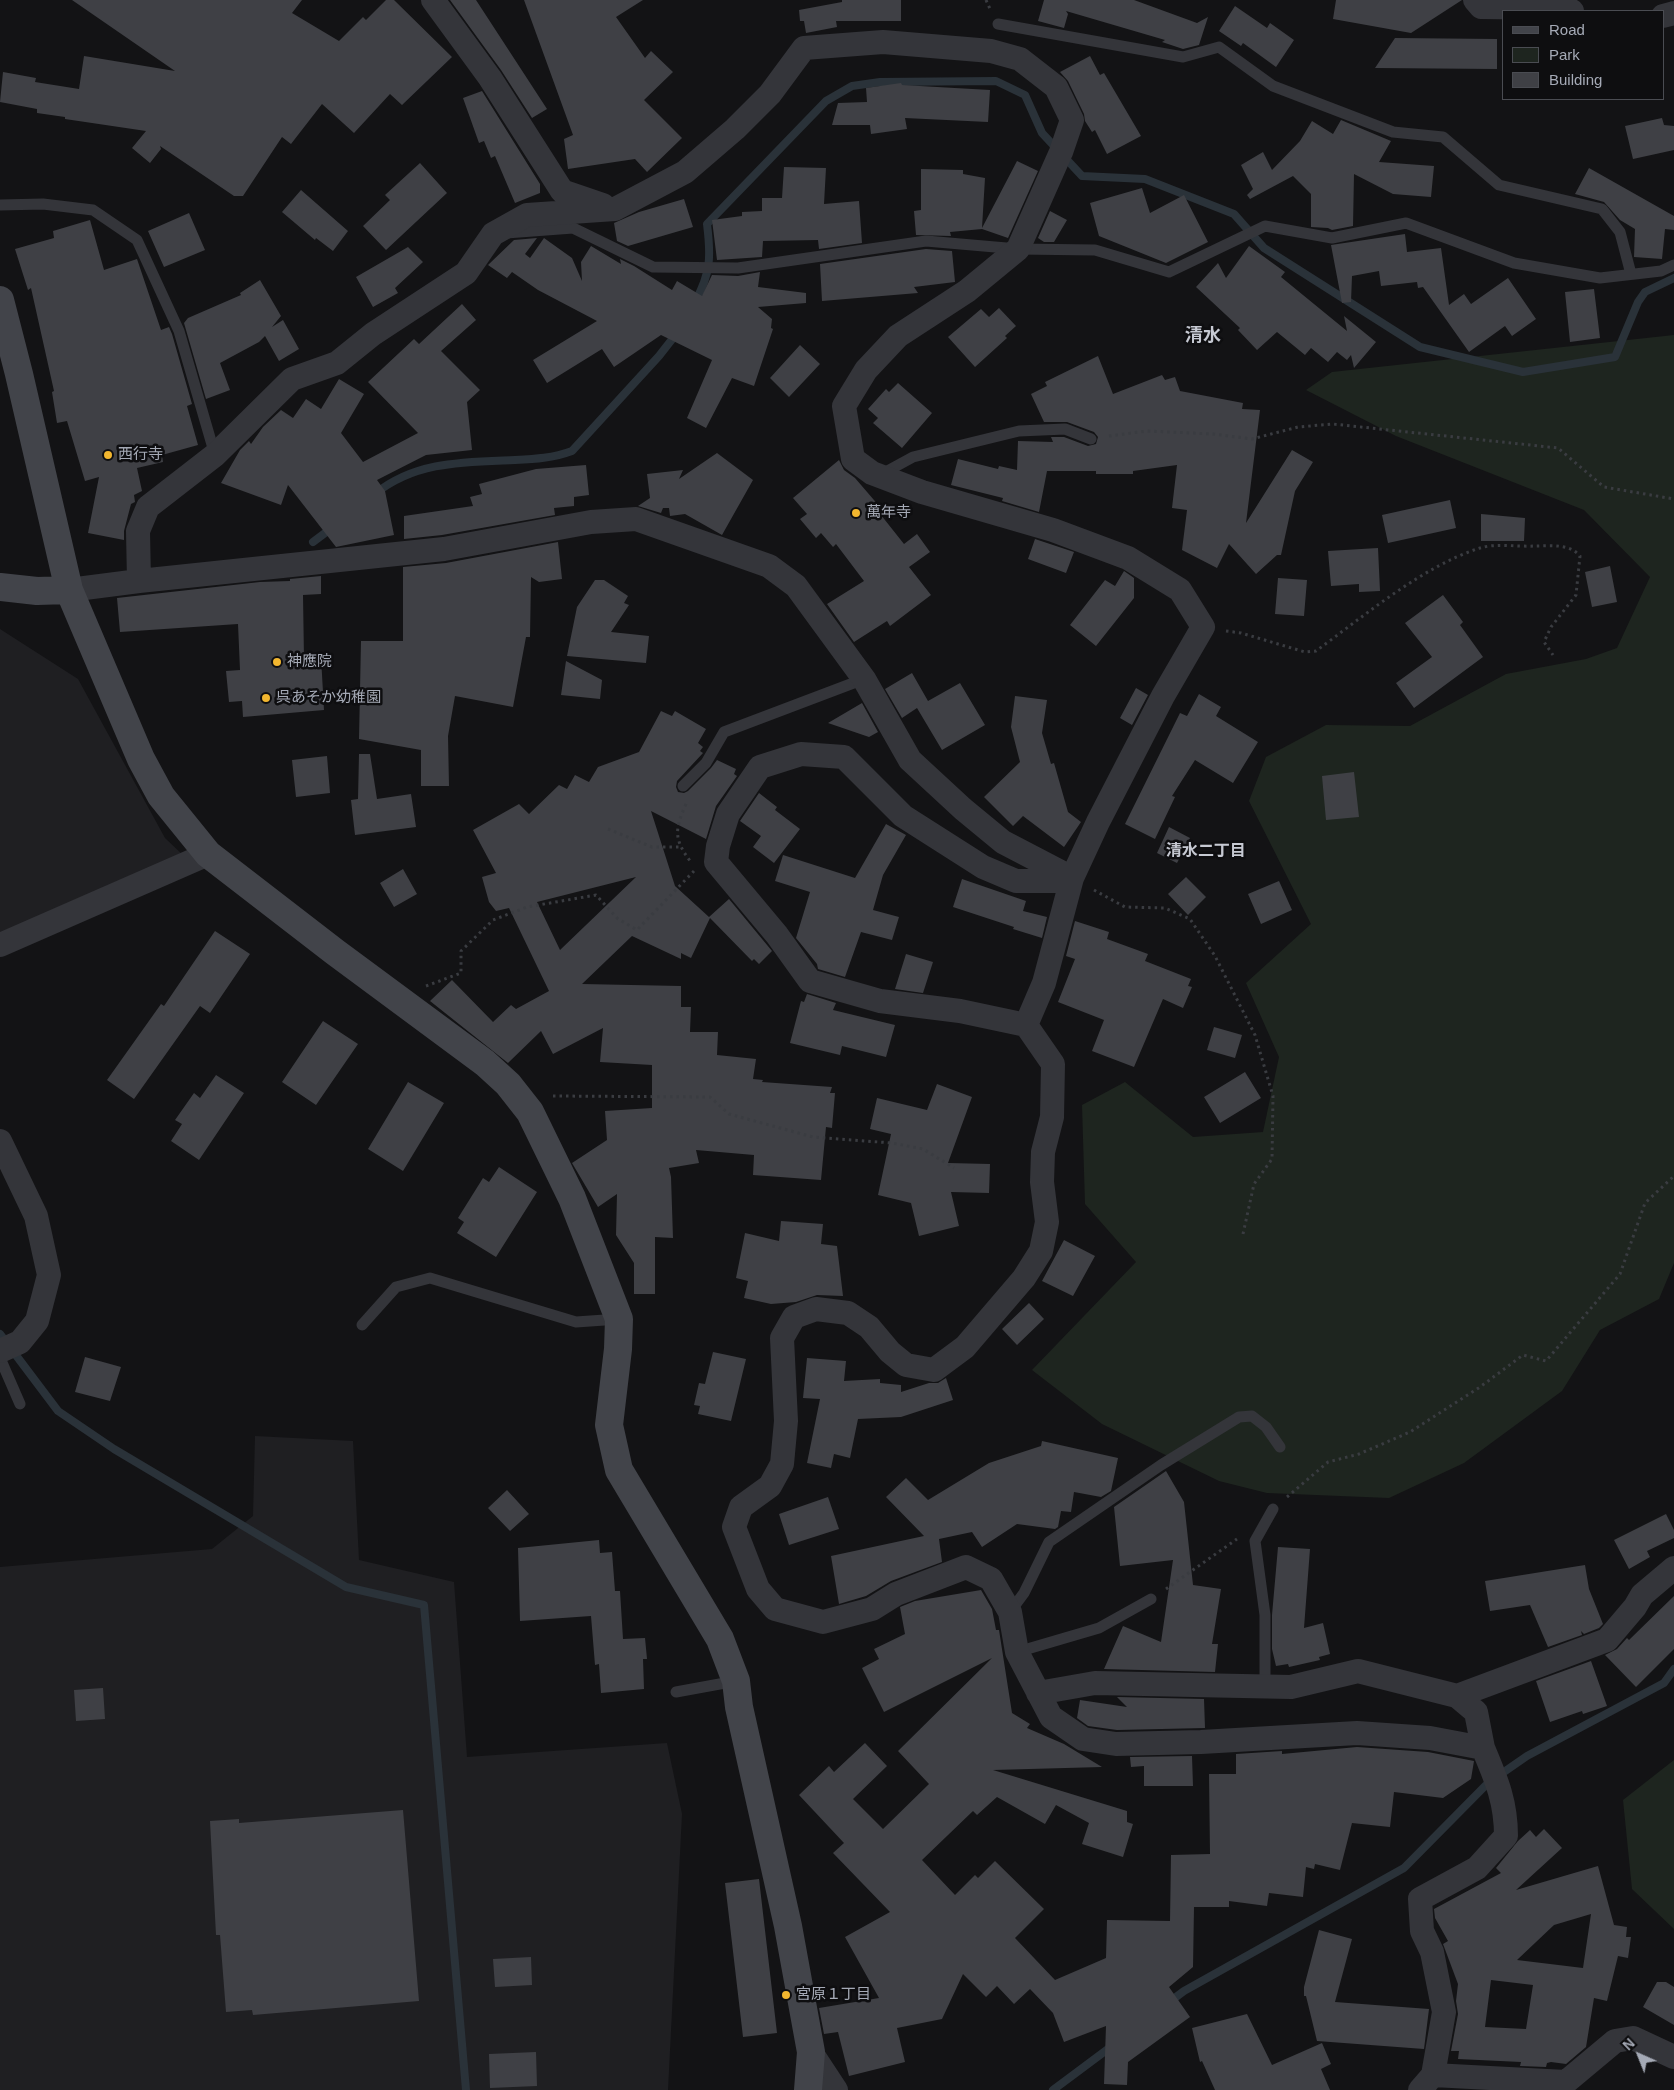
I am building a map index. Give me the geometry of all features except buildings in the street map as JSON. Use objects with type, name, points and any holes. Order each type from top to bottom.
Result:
[{"type":"street","points":[[433,0],[490,78],[562,191],[615,209]]},
{"type":"street","points":[[1475,0],[1481,7],[1562,8],[1569,10]]},
{"type":"street","points":[[139,581],[138,531],[148,507],[215,455],[292,379],[337,363],[374,334],[466,273],[493,234],[527,215],[615,209],[685,172],[735,129],[770,94],[804,48],[884,42],[991,51],[1020,59],[1056,87],[1072,120],[1061,152],[1018,248],[967,291],[898,336],[866,370],[844,406],[853,459],[879,475],[966,506],[1053,530],[1128,558],[1180,590],[1203,628],[1162,696],[1072,878],[1044,982],[1026,1025]]},
{"type":"street","points":[[0,300],[69,590],[141,759],[161,796],[208,854],[335,952],[485,1063],[530,1112],[572,1198],[619,1319],[618,1349],[609,1426],[619,1470],[720,1639],[736,1681],[739,1707],[788,1926],[811,2052],[808,2090]]},
{"type":"street","points":[[0,586],[37,591],[69,590],[444,549],[591,522],[636,519],[769,566],[796,586],[864,679],[910,760],[963,809],[1004,842],[1072,878]]},
{"type":"street","points":[[1072,878],[1056,881],[1016,881],[983,866],[903,816],[844,757],[801,754],[760,767],[728,814],[716,862],[777,935],[810,981],[880,1001],[960,1011],[1026,1025],[1053,1064],[1052,1117],[1043,1152],[1042,1182],[1047,1222],[1041,1251],[1024,1278],[965,1347],[934,1370],[906,1365],[890,1352],[869,1327],[848,1313],[816,1309],[794,1317],[782,1338],[786,1421],[782,1464],[770,1486],[741,1507],[734,1527],[758,1590],[775,1609],[823,1622],[872,1609],[896,1594],[966,1568],[991,1579],[1010,1612],[1017,1652],[1051,1718],[1083,1739],[1116,1744],[1201,1742],[1357,1733],[1430,1738],[1483,1748]]},
{"type":"street","points":[[0,945],[208,854]]},
{"type":"street","points":[[0,1141],[36,1216],[49,1275],[37,1321],[6,1350]]},
{"type":"street","points":[[1457,1696],[1607,1640],[1635,1607],[1642,1595],[1674,1568]]},
{"type":"street","points":[[1635,1607],[1674,1589]]},
{"type":"street","points":[[1038,1693],[1095,1683],[1291,1687],[1358,1671],[1457,1696],[1476,1712],[1483,1748],[1497,1780],[1506,1812],[1506,1836],[1477,1868],[1420,1899],[1422,1931],[1432,1952],[1444,2012],[1427,2083],[1566,2082],[1615,2041],[1633,2038],[1674,2057]]},
{"type":"street","points":[[811,2052],[836,2090]]},
{"type":"lane","points":[[998,24],[1183,57],[1219,47],[1273,86],[1393,132],[1442,137],[1499,185],[1602,209],[1620,232],[1631,274]]},
{"type":"lane","points":[[0,205],[43,204],[93,210],[137,240],[179,332],[215,455]]},
{"type":"lane","points":[[493,234],[573,228],[653,267],[738,268],[926,242],[1018,248],[1094,250],[1169,272],[1265,226],[1332,238],[1406,223],[1514,263],[1600,278],[1661,271],[1674,264]]},
{"type":"lane","points":[[879,475],[913,457],[1020,431],[1065,429],[1092,439]]},
{"type":"lane","points":[[682,786],[706,763],[724,732],[864,679]]},
{"type":"lane","points":[[362,1326],[396,1287],[430,1278],[576,1322],[619,1319]]},
{"type":"lane","points":[[6,1350],[20,1404]]},
{"type":"lane","points":[[1010,1612],[1024,1593],[1048,1542],[1161,1465],[1223,1426],[1239,1417],[1252,1416],[1266,1427],[1280,1447]]},
{"type":"lane","points":[[1265,1687],[1266,1615],[1255,1541],[1273,1509]]},
{"type":"lane","points":[[1017,1652],[1099,1628],[1151,1599]]},
{"type":"lane","points":[[676,1692],[736,1681]]},
{"type":"path","points":[[1092,439],[1147,431],[1212,434],[1252,439],[1298,427],[1334,424],[1558,448],[1604,487],[1674,498]]},
{"type":"path","points":[[1203,628],[1241,633],[1305,652],[1316,651],[1381,603],[1421,578],[1482,548],[1560,546],[1576,551],[1580,556],[1576,594],[1551,627],[1544,642],[1553,655]]},
{"type":"path","points":[[608,829],[652,847],[680,847]]},
{"type":"path","points":[[424,988],[430,983],[461,973],[461,951],[493,920],[527,907],[596,895],[618,919],[637,930],[696,869]]},
{"type":"path","points":[[1072,878],[1125,908],[1165,908],[1190,919],[1215,956],[1255,1035],[1273,1096],[1272,1159],[1254,1184],[1243,1234]]},
{"type":"path","points":[[517,1096],[710,1097],[729,1114],[813,1137],[892,1143],[923,1150],[954,1168]]},
{"type":"path","points":[[1273,1509],[1328,1462],[1359,1454],[1410,1432],[1480,1387],[1523,1355],[1546,1360],[1620,1274],[1645,1203],[1674,1176]]},
{"type":"path","points":[[1151,1599],[1239,1537]]},
{"type":"shaded area","points":[[0,629],[78,679],[165,838],[185,857],[0,935]]},
{"type":"shaded area","points":[[255,1436],[353,1441],[359,1560],[454,1582],[467,1757],[667,1743],[682,1814],[668,2090],[0,2090],[0,1567],[212,1549],[253,1516]]},
{"type":"green space","points":[[1674,335],[1674,1263],[1659,1299],[1600,1330],[1562,1391],[1464,1463],[1389,1498],[1267,1493],[1219,1481],[1102,1424],[1032,1370],[1136,1262],[1085,1204],[1082,1105],[1125,1082],[1193,1137],[1263,1132],[1279,1057],[1246,983],[1311,924],[1249,801],[1266,757],[1326,725],[1410,726],[1506,674],[1586,659],[1617,648],[1650,577],[1584,510],[1396,436],[1306,390],[1332,372]]},
{"type":"green space","points":[[1674,1760],[1674,1929],[1632,1889],[1623,1800]]},
{"type":"waterway","points":[[695,302],[707,273],[709,255],[707,224],[826,101],[852,86],[880,82],[996,81],[1025,95],[1042,133],[1082,176],[1145,179],[1234,214],[1264,248],[1420,347],[1523,372],[1615,357],[1638,302],[1645,292],[1674,278]]},
{"type":"waterway","points":[[375,494],[390,483],[407,475],[441,465],[537,459],[572,451],[659,356],[677,333]]},
{"type":"waterway","points":[[313,542],[333,527]]},
{"type":"waterway","points":[[0,1334],[58,1411],[114,1449],[346,1587],[424,1605],[466,2090]]},
{"type":"waterway","points":[[1168,2003],[1184,1991],[1404,1868],[1488,1783],[1527,1756],[1664,1683],[1674,1669]]},
{"type":"waterway","points":[[1053,2090],[1112,2046]]},
{"type":"place","name":"西行寺","points":[[108,455]]},
{"type":"place","name":"萬年寺","points":[[856,513]]},
{"type":"place","name":"神應院","points":[[277,662]]},
{"type":"place","name":"呉あそか幼稚園","points":[[266,698]]},
{"type":"place","name":"宮原１丁目","points":[[786,1995]]},
{"type":"district","name":"清水","points":[[1203,336]]},
{"type":"district","name":"清水二丁目","points":[[1206,852]]}]
